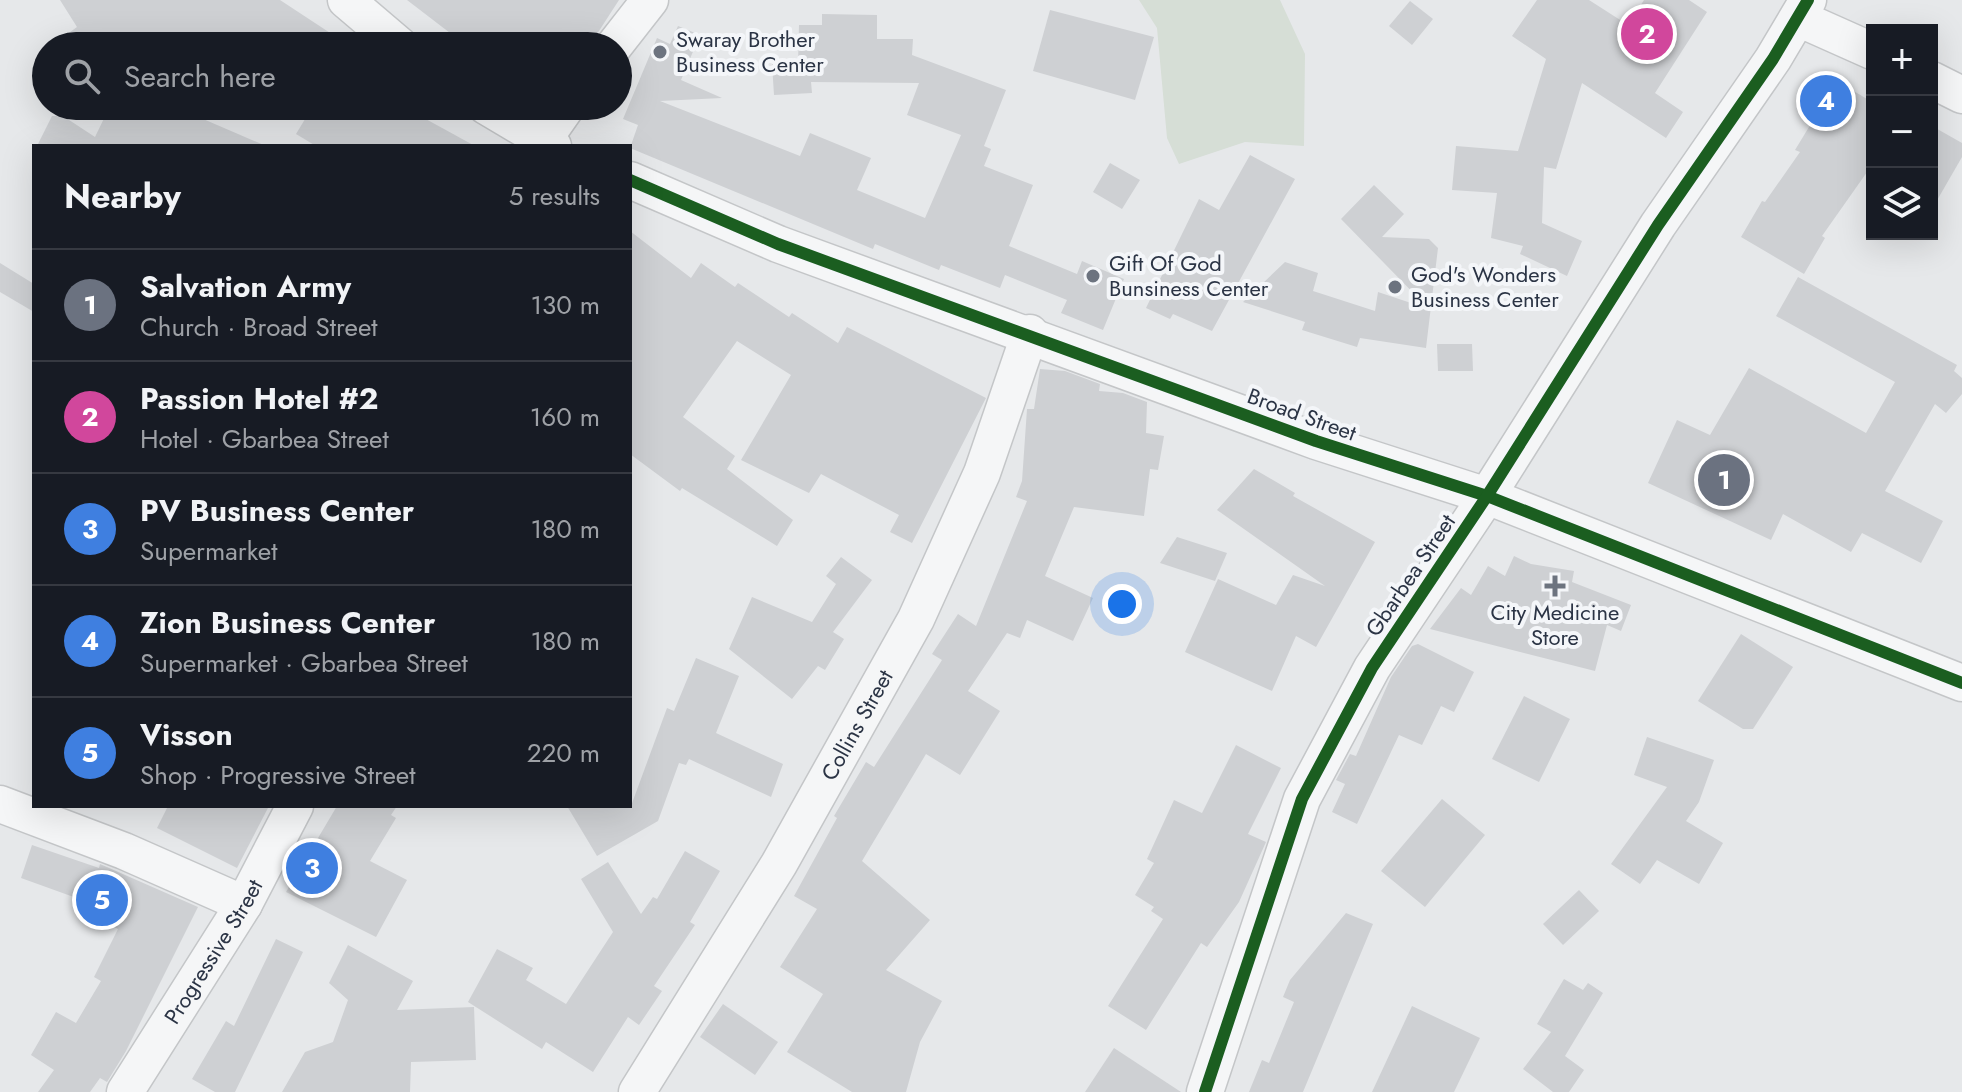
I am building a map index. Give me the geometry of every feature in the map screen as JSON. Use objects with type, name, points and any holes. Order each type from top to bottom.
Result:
[{"type":"street","points":[[346,0],[384,32]]},
{"type":"street","points":[[625,32],[650,0]]},
{"type":"street","points":[[1803,9],[1866,47]]},
{"type":"street","name":"Gbarbea Street","points":[[1205,1092],[1302,799],[1372,668],[1487,496],[1658,225],[1803,9]]},
{"type":"street","points":[[1938,83],[1962,95]]},
{"type":"street","points":[[507,120],[544,144],[559,120]]},
{"type":"street","name":"Broad Street","points":[[632,181],[778,244],[1030,333],[1316,441],[1487,496],[1962,683]]},
{"type":"street","name":"Collins Street","points":[[637,1092],[779,864],[916,619],[982,473],[1030,333]]},
{"type":"street","points":[[0,804],[124,851],[244,904]]},
{"type":"street","name":"Progressive Street","points":[[125,1092],[244,904],[294,808]]},
{"type":"shaded area","points":[[1139,0],[1280,0],[1305,54],[1304,146],[1245,142],[1179,164],[1167,138],[1157,28]]},
{"type":"building","points":[[60,0],[280,0],[329,32],[70,32],[77,27]]},
{"type":"building","points":[[407,0],[619,0],[598,32],[449,32]]},
{"type":"building","points":[[1537,0],[1589,0],[1628,25],[1644,0],[1689,0],[1707,12],[1655,93],[1683,112],[1666,138],[1582,83],[1556,169],[1544,167],[1542,223],[1582,241],[1567,276],[1520,254],[1523,246],[1491,238],[1497,193],[1452,190],[1456,146],[1518,151],[1546,59],[1512,36]]},
{"type":"building","points":[[1410,1],[1433,19],[1412,45],[1389,26]]},
{"type":"building","points":[[1050,10],[1154,37],[1135,100],[1033,71]]},
{"type":"building","points":[[822,14],[877,15],[877,39],[913,39],[912,55],[1006,90],[984,146],[991,149],[984,166],[1033,185],[1009,246],[1077,274],[1082,261],[1124,279],[1103,330],[1061,313],[1067,300],[1005,275],[1000,288],[941,265],[939,270],[875,244],[873,249],[632,149],[638,125],[626,120],[632,120],[632,98],[657,38],[670,44],[678,26],[700,35],[681,80],[722,98],[660,101],[800,156],[810,133],[871,158],[857,190],[925,218],[961,135],[907,115],[919,83],[811,82],[812,93],[774,95],[772,64],[798,63],[799,25],[822,25]]},
{"type":"building","points":[[1837,81],[1866,98],[1866,174],[1822,236],[1825,238],[1804,274],[1741,237],[1762,201],[1765,202],[1800,152],[1795,150]]},
{"type":"building","points":[[50,120],[69,120],[95,137],[103,120],[206,120],[261,144],[38,144]]},
{"type":"building","points":[[304,120],[428,120],[471,144],[313,144],[296,134]]},
{"type":"building","points":[[1938,129],[1962,143],[1962,157],[1938,199]]},
{"type":"building","points":[[1250,155],[1295,179],[1212,331],[1173,314],[1170,319],[1146,308],[1199,199],[1219,210]]},
{"type":"building","points":[[1110,163],[1140,180],[1122,209],[1093,192]]},
{"type":"building","points":[[1374,185],[1404,214],[1382,237],[1429,239],[1438,248],[1426,348],[1360,338],[1357,347],[1302,330],[1305,322],[1243,302],[1285,262],[1318,273],[1313,291],[1375,311],[1378,292],[1429,309],[1341,219]]},
{"type":"building","points":[[632,233],[691,278],[701,263],[735,287],[738,283],[789,317],[792,313],[838,343],[847,327],[986,398],[912,543],[890,532],[899,515],[821,474],[809,493],[741,460],[791,375],[737,341],[683,417],[735,456],[727,469],[793,520],[777,546],[682,488],[680,491],[632,455]]},
{"type":"building","points":[[0,263],[32,283],[32,311],[0,292]]},
{"type":"building","points":[[1798,277],[1957,365],[1954,371],[1962,378],[1962,394],[1946,413],[1935,404],[1885,491],[1943,521],[1921,563],[1862,533],[1851,552],[1783,514],[1771,540],[1648,483],[1677,420],[1710,435],[1749,368],[1866,433],[1895,382],[1776,316]]},
{"type":"building","points":[[1437,344],[1472,344],[1473,371],[1438,371]]},
{"type":"building","points":[[1040,369],[1065,371],[1100,384],[1099,391],[1123,393],[1147,402],[1146,433],[1164,436],[1158,470],[1150,469],[1144,516],[1074,507],[1045,576],[1093,598],[1073,641],[1027,620],[1020,638],[1007,633],[968,691],[1000,711],[960,775],[926,754],[862,861],[930,920],[886,970],[942,1001],[920,1042],[906,1092],[852,1092],[787,1052],[823,994],[780,967],[817,909],[794,896],[837,818],[834,816],[866,762],[874,767],[942,660],[932,654],[958,614],[976,626],[1027,501],[1016,497],[1022,481],[1027,409],[1034,409]]},
{"type":"building","points":[[1254,469],[1295,493],[1293,496],[1375,542],[1316,647],[1296,636],[1272,691],[1185,652],[1218,579],[1276,605],[1293,575],[1325,586],[1217,510]]},
{"type":"building","points":[[1177,537],[1227,553],[1215,581],[1160,563]]},
{"type":"building","points":[[1514,556],[1531,564],[1574,571],[1572,582],[1631,605],[1621,631],[1607,625],[1595,671],[1430,629],[1461,588],[1471,595],[1488,566],[1505,576]]},
{"type":"building","points":[[841,557],[872,580],[833,632],[844,639],[825,670],[818,666],[792,699],[729,649],[752,597],[812,622],[836,584],[826,576]]},
{"type":"building","points":[[1741,634],[1793,667],[1753,729],[1743,729],[1698,701]]},
{"type":"building","points":[[1418,644],[1474,672],[1454,712],[1441,706],[1422,745],[1399,735],[1357,824],[1332,812],[1345,784],[1336,780],[1350,754],[1356,756],[1391,677],[1412,646]]},
{"type":"building","points":[[696,658],[739,676],[716,733],[783,764],[771,797],[689,759],[686,765],[679,763],[658,821],[597,856],[568,808],[632,808],[667,708],[674,711]]},
{"type":"building","points":[[1524,696],[1570,719],[1539,782],[1492,759]]},
{"type":"building","points":[[1647,737],[1714,760],[1699,802],[1686,821],[1723,843],[1699,884],[1657,860],[1640,884],[1611,864],[1667,787],[1634,775]]},
{"type":"building","points":[[1236,745],[1281,768],[1248,834],[1266,842],[1239,902],[1207,947],[1201,943],[1146,1030],[1108,1006],[1163,919],[1151,911],[1154,907],[1135,895],[1154,863],[1147,859],[1174,800],[1202,813]]},
{"type":"building","points":[[1442,799],[1485,835],[1425,907],[1381,871]]},
{"type":"building","points":[[167,808],[268,808],[237,868],[157,828]]},
{"type":"building","points":[[336,808],[396,808],[391,815],[396,818],[370,861],[407,880],[376,937],[286,892]]},
{"type":"building","points":[[32,845],[99,868],[100,864],[198,907],[126,1051],[107,1082],[100,1078],[90,1092],[38,1092],[54,1070],[31,1055],[56,1012],[76,1023],[101,981],[94,977],[118,929],[78,908],[82,900],[21,878]]},
{"type":"building","points":[[685,851],[720,871],[690,922],[695,925],[654,986],[662,991],[639,1025],[628,1017],[593,1072],[546,1042],[542,1049],[468,1002],[497,949],[533,968],[526,980],[566,1004],[613,932],[581,879],[608,862],[641,914],[653,897],[657,899]]},
{"type":"building","points":[[1579,890],[1599,911],[1563,945],[1543,924]]},
{"type":"building","points":[[1346,913],[1373,924],[1303,1092],[1249,1092],[1262,1060],[1269,1063],[1294,1002],[1283,997],[1290,980]]},
{"type":"building","points":[[276,939],[303,952],[235,1092],[215,1092],[192,1079],[226,1021],[234,1026]]},
{"type":"building","points":[[348,945],[413,981],[397,1010],[474,1007],[476,1060],[411,1062],[410,1092],[282,1092],[305,1052],[333,1042],[348,1000],[329,983]]},
{"type":"building","points":[[1564,979],[1583,990],[1588,983],[1603,993],[1565,1056],[1584,1070],[1569,1092],[1553,1092],[1523,1069],[1551,1032],[1537,1024]]},
{"type":"building","points":[[723,1004],[778,1042],[755,1075],[700,1037]]},
{"type":"building","points":[[1412,1006],[1480,1038],[1454,1092],[1372,1092]]},
{"type":"building","points":[[1114,1048],[1181,1092],[1085,1092]]},
{"type":"cycle path","points":[[1205,1092],[1302,799],[1372,668],[1487,496],[1658,225],[1773,59],[1808,0]]},
{"type":"cycle path","points":[[632,181],[778,244],[1316,441],[1487,496],[1962,683]]},
{"type":"place","name":"Passion Hotel #2","points":[[1647,34]]},
{"type":"place","name":"Swaray Brother Business Center","points":[[660,52]]},
{"type":"place","name":"Zion Business Center","points":[[1826,101]]},
{"type":"place","name":"Gift Of God Bunsiness Center","points":[[1093,276]]},
{"type":"place","name":"God's Wonders Business Center","points":[[1395,287]]},
{"type":"place","name":"Salvation Army","points":[[1724,480]]},
{"type":"place","name":"City Medicine Store","points":[[1555,586]]},
{"type":"place","name":"PV Business Center","points":[[312,868]]},
{"type":"place","name":"Visson","points":[[102,900]]}]
